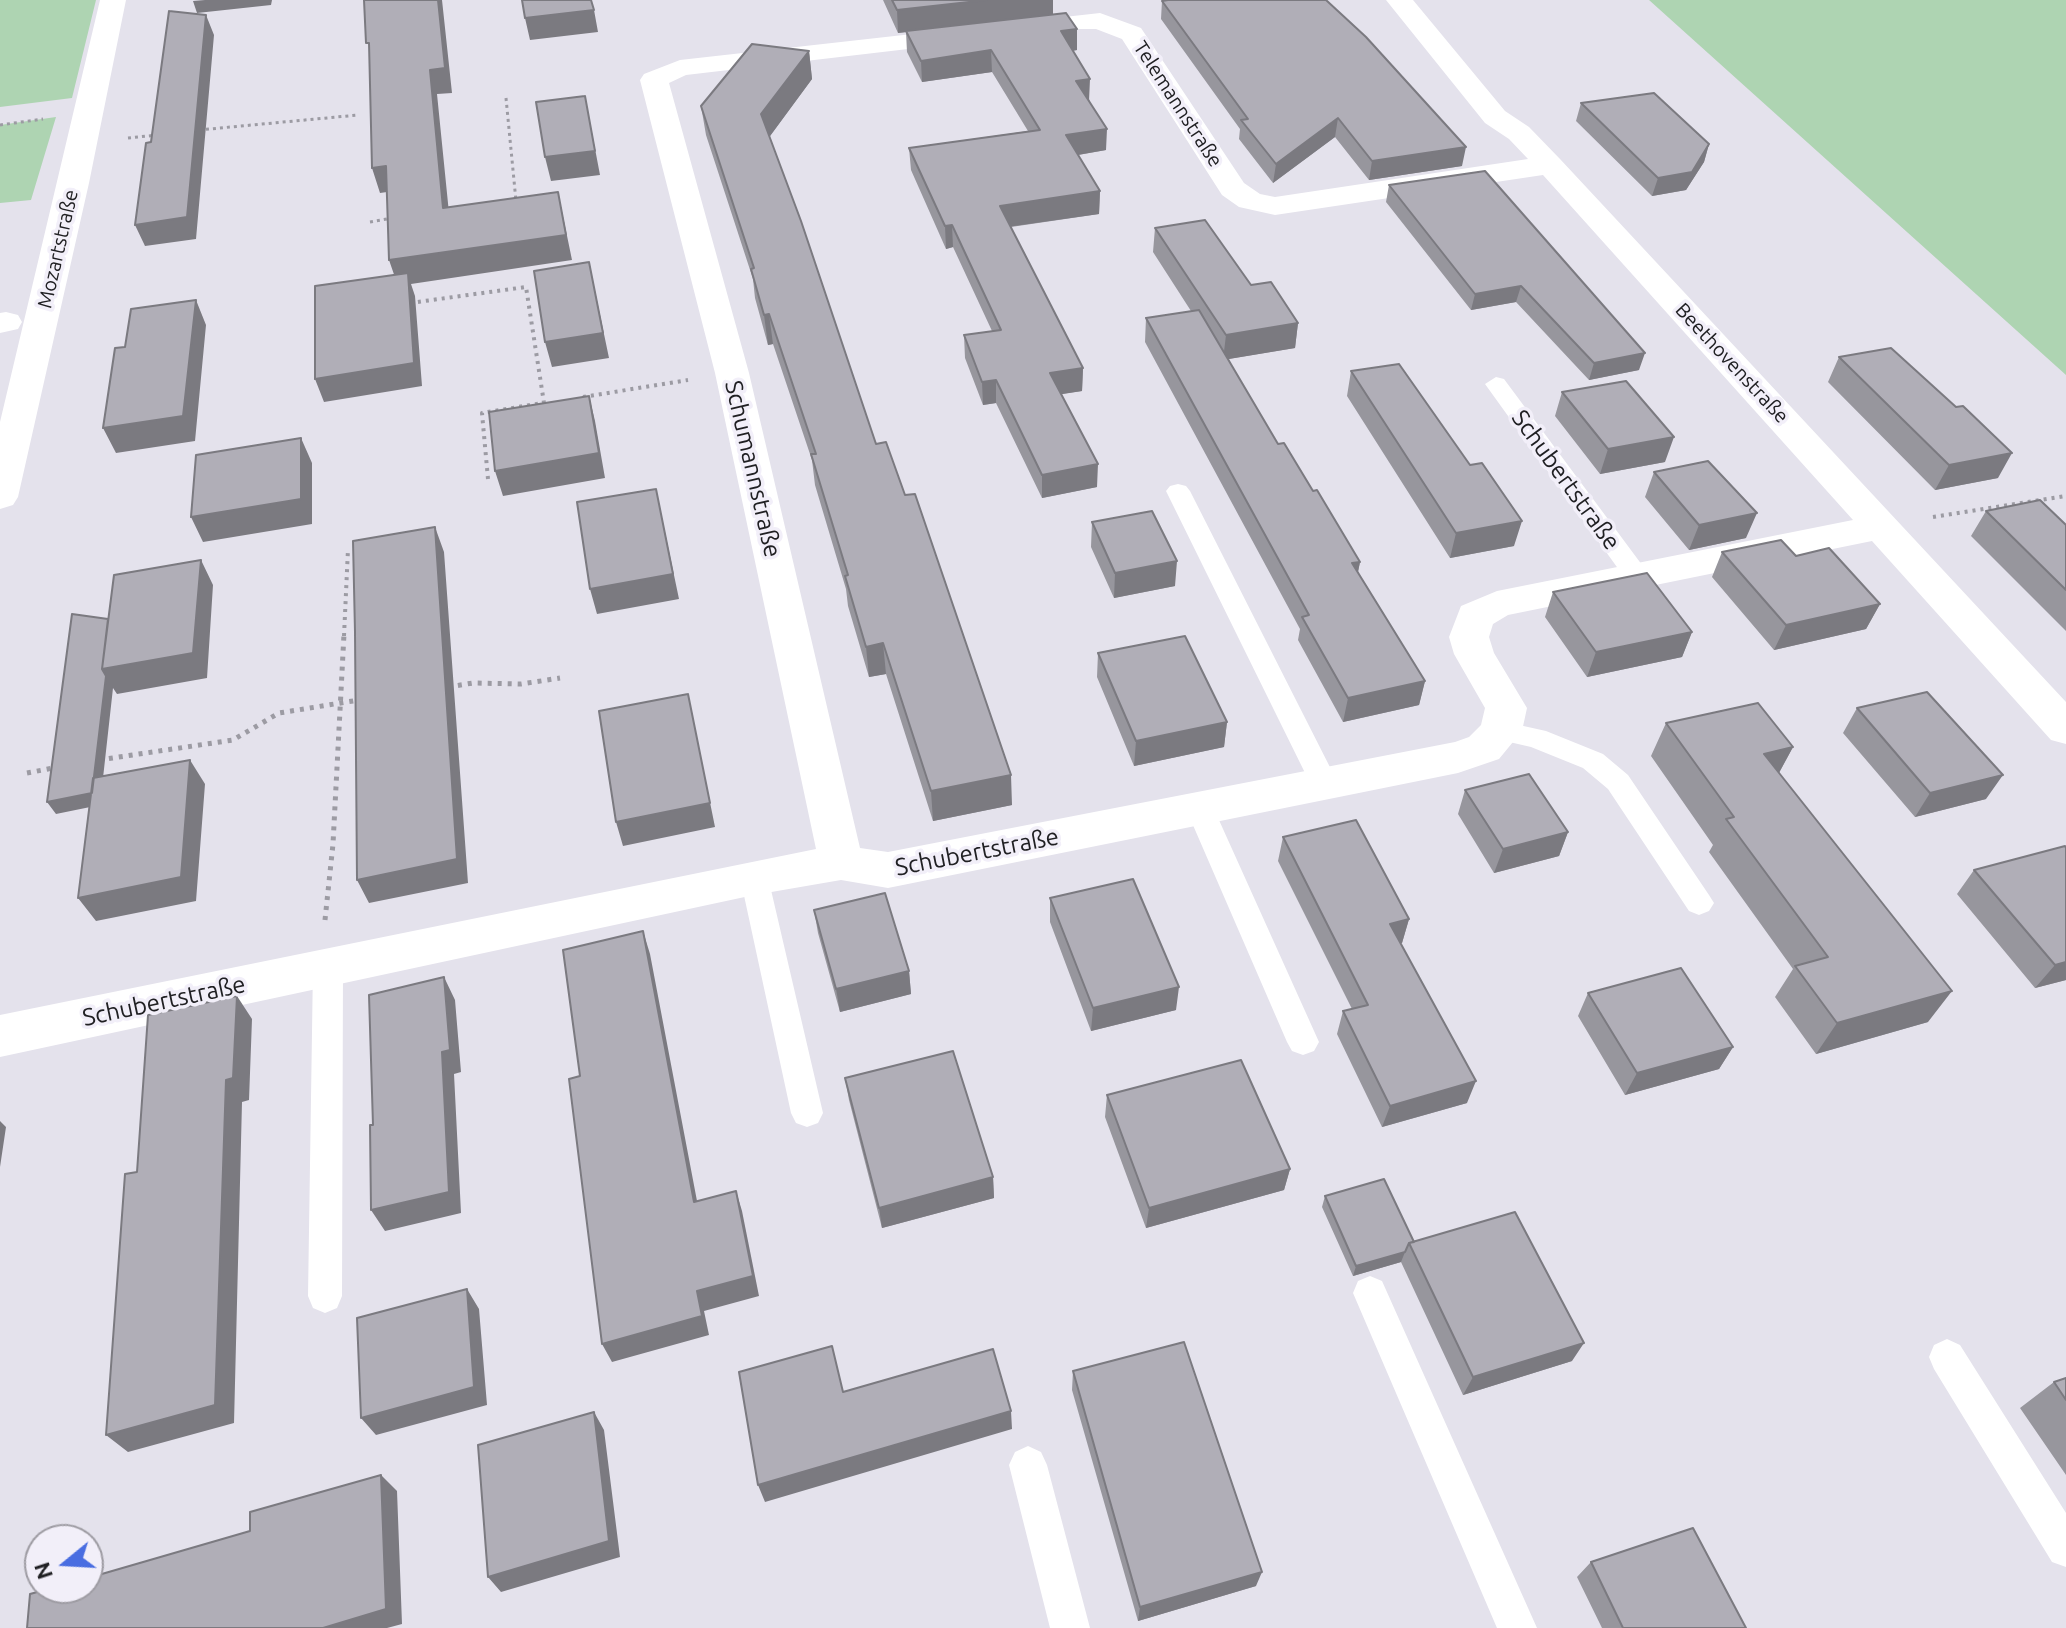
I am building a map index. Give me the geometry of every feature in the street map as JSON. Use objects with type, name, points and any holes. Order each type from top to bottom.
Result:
[{"type":"street","name":"Mozartstraße","points":[[0,497],[113,0]]},
{"type":"street","name":"Beethovenstraße","points":[[1399,0],[1456,66],[1464,83],[1550,165],[2066,729]]},
{"type":"street","name":"Telemannstraße","points":[[654,80],[680,68],[1100,21],[1132,34],[1233,189],[1250,201],[1275,206],[1550,165]]},
{"type":"street","name":"Schumannstraße","points":[[654,80],[732,373],[841,862]]},
{"type":"street","name":"Schubertstraße","points":[[0,1036],[754,877],[841,862],[888,870],[1200,809],[1323,781],[1458,757],[1484,748],[1501,731],[1506,708],[1474,654],[1469,637],[1475,616],[1497,604],[1883,526]]},
{"type":"lane","name":"Schubertstraße","points":[[1496,384],[1636,575]]},
{"type":"lane","points":[[1178,491],[1323,781]]},
{"type":"lane","points":[[1501,731],[1536,738],[1593,761],[1618,782],[1699,903]]},
{"type":"lane","points":[[1200,809],[1303,1042]]},
{"type":"lane","points":[[754,877],[807,1113]]},
{"type":"lane","points":[[325,1296],[328,966]]},
{"type":"lane","points":[[1370,1293],[1517,1628]]},
{"type":"lane","points":[[1947,1357],[2066,1548]]},
{"type":"lane","points":[[1028,1465],[1070,1628]]},
{"type":"path","points":[[502,204],[517,202],[506,98]]},
{"type":"path","points":[[192,131],[358,115]]},
{"type":"path","points":[[82,144],[162,135]]},
{"type":"path","points":[[370,222],[399,218]]},
{"type":"path","points":[[409,303],[526,287],[544,403],[482,413],[488,479]]},
{"type":"path","points":[[575,398],[732,373]]},
{"type":"path","points":[[1883,526],[1995,505],[2066,496]]},
{"type":"path","points":[[328,966],[325,921],[348,549]]},
{"type":"path","points":[[444,687],[473,683],[521,684],[560,678]]},
{"type":"path","points":[[95,761],[233,740],[279,713],[370,698]]},
{"type":"path","points":[[27,773],[68,765]]},
{"type":"green space","points":[[0,0],[96,0],[72,98],[0,107]]},
{"type":"green space","points":[[1649,0],[2066,0],[2066,375]]},
{"type":"green space","points":[[56,117],[31,200],[0,203],[0,125]]},
{"type":"building","points":[[364,0],[438,0],[445,68],[430,70],[443,208],[558,192],[566,235],[389,260],[386,166],[372,168],[369,43],[366,43]]},
{"type":"building","points":[[522,0],[591,0],[594,10],[525,18]]},
{"type":"building","points":[[892,0],[987,0],[897,10]]},
{"type":"building","points":[[1326,0],[1366,37],[1466,147],[1372,161],[1338,118],[1276,164],[1241,120],[1248,119],[1162,1]]},
{"type":"building","points":[[169,11],[206,15],[187,217],[135,225],[146,143],[151,142]]},
{"type":"building","points":[[1066,13],[1077,29],[1061,31],[1090,79],[1076,81],[1107,129],[1066,135],[1100,191],[1000,206],[1083,368],[1050,373],[1098,464],[1042,475],[996,380],[982,382],[964,335],[1001,330],[952,225],[945,226],[909,148],[1040,130],[991,50],[921,61],[906,31]]},
{"type":"building","points":[[752,44],[809,51],[761,114],[801,221],[876,444],[886,442],[905,495],[915,494],[1011,775],[931,791],[883,643],[866,647],[845,576],[848,575],[811,454],[816,454],[769,314],[764,315],[751,269],[754,268],[701,106]]},
{"type":"building","points":[[1654,93],[1709,144],[1692,172],[1658,178],[1581,103]]},
{"type":"building","points":[[585,96],[595,151],[545,157],[536,102]]},
{"type":"building","points":[[1485,171],[1645,353],[1594,363],[1521,286],[1475,294],[1389,185]]},
{"type":"building","points":[[1205,220],[1251,285],[1271,282],[1298,323],[1226,335],[1155,228]]},
{"type":"building","points":[[589,262],[603,333],[545,342],[534,271]]},
{"type":"building","points":[[408,273],[414,363],[315,379],[315,286]]},
{"type":"building","points":[[196,300],[183,416],[103,428],[115,348],[125,347],[131,309]]},
{"type":"building","points":[[1199,310],[1278,444],[1284,443],[1313,491],[1317,490],[1360,562],[1352,563],[1425,681],[1348,698],[1302,617],[1309,615],[1146,318]]},
{"type":"building","points":[[1891,348],[1956,407],[1963,406],[2012,453],[1949,465],[1839,357]]},
{"type":"building","points":[[1399,364],[1470,465],[1482,463],[1522,521],[1456,533],[1351,371]]},
{"type":"building","points":[[1626,381],[1674,437],[1608,449],[1562,392]]},
{"type":"building","points":[[589,396],[599,453],[495,471],[489,412]]},
{"type":"building","points":[[301,438],[301,499],[191,517],[196,455]]},
{"type":"building","points":[[1708,461],[1757,513],[1699,525],[1654,472]]},
{"type":"building","points":[[656,489],[673,574],[590,589],[577,502]]},
{"type":"building","points":[[2040,500],[2066,525],[2066,590],[1986,511]]},
{"type":"building","points":[[1152,511],[1177,561],[1115,573],[1092,522]]},
{"type":"building","points":[[435,527],[457,859],[357,880],[353,541]]},
{"type":"building","points":[[1781,540],[1796,556],[1829,548],[1880,604],[1786,625],[1722,552]]},
{"type":"building","points":[[201,560],[193,653],[102,669],[114,575]]},
{"type":"building","points":[[1647,573],[1692,632],[1596,652],[1553,592]]},
{"type":"building","points":[[72,614],[108,619],[102,669],[106,676],[92,793],[47,802]]},
{"type":"building","points":[[1185,636],[1227,722],[1136,741],[1098,653]]},
{"type":"building","points":[[1927,692],[2003,775],[1930,793],[1857,708]]},
{"type":"building","points":[[688,694],[710,803],[616,822],[599,711]]},
{"type":"building","points":[[1758,703],[1793,747],[1764,754],[1952,991],[1837,1023],[1795,966],[1828,957],[1726,819],[1734,817],[1666,723]]},
{"type":"building","points":[[190,760],[181,877],[78,898],[93,778]]},
{"type":"building","points":[[1529,774],[1568,832],[1503,849],[1465,790]]},
{"type":"building","points":[[1356,820],[1409,919],[1390,924],[1476,1081],[1390,1106],[1343,1011],[1368,1005],[1283,837]]},
{"type":"building","points":[[2065,846],[2066,962],[2055,965],[1974,870]]},
{"type":"building","points":[[1133,879],[1179,987],[1093,1008],[1050,898]]},
{"type":"building","points":[[885,893],[909,971],[836,989],[814,910]]},
{"type":"building","points":[[643,931],[694,1202],[736,1191],[753,1276],[697,1291],[702,1316],[602,1344],[569,1079],[580,1076],[563,950]]},
{"type":"building","points":[[1681,968],[1733,1047],[1637,1073],[1588,993]]},
{"type":"building","points":[[444,977],[450,1050],[442,1052],[449,1192],[371,1210],[370,1125],[373,1125],[369,995]]},
{"type":"building","points":[[237,996],[233,1078],[226,1080],[215,1405],[106,1435],[125,1174],[137,1172],[148,1015]]},
{"type":"building","points":[[953,1051],[993,1177],[879,1208],[845,1078]]},
{"type":"building","points":[[1241,1060],[1290,1169],[1149,1208],[1107,1095]]},
{"type":"building","points":[[1384,1179],[1414,1242],[1409,1243],[1405,1252],[1356,1266],[1325,1196]]},
{"type":"building","points":[[1515,1212],[1584,1343],[1473,1377],[1409,1243]]},
{"type":"building","points":[[467,1289],[474,1387],[361,1418],[357,1318]]},
{"type":"building","points":[[1184,1342],[1262,1572],[1140,1607],[1073,1371]]},
{"type":"building","points":[[832,1346],[843,1392],[993,1349],[1011,1411],[758,1485],[739,1372]]},
{"type":"building","points":[[2066,1378],[2066,1400],[2054,1382]]},
{"type":"building","points":[[594,1412],[609,1541],[488,1577],[478,1445]]},
{"type":"building","points":[[381,1475],[386,1609],[323,1628],[27,1628],[29,1604],[104,1604],[104,1573],[250,1531],[250,1512]]},
{"type":"building","points":[[1693,1528],[1746,1628],[1623,1628],[1591,1562]]}]
